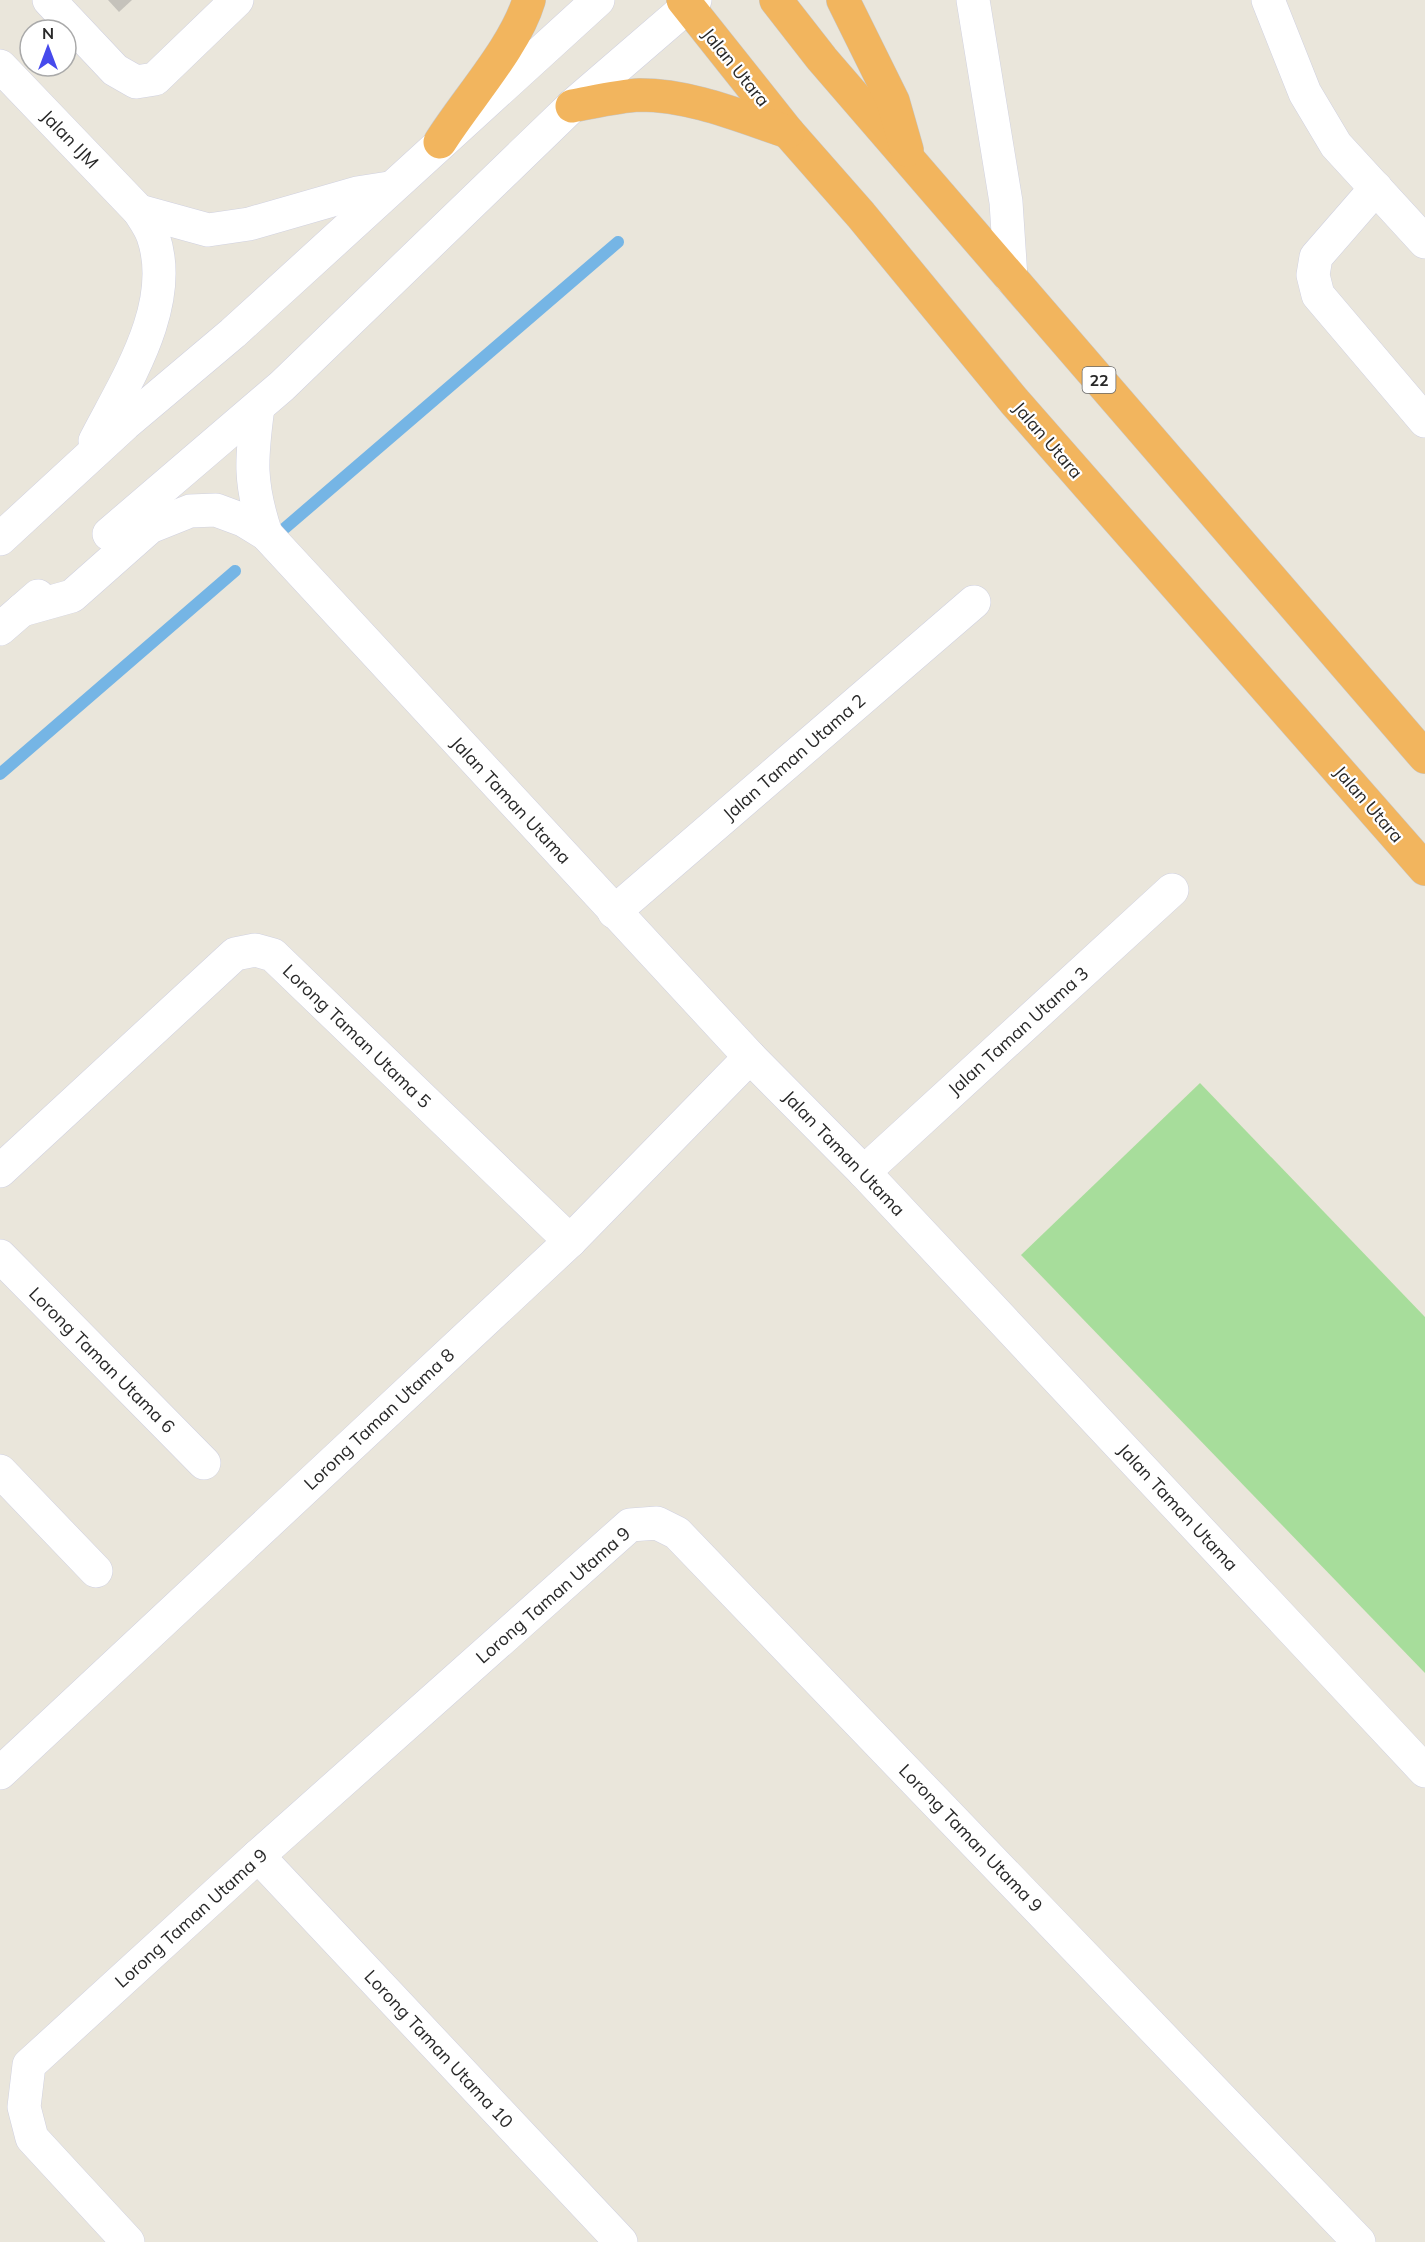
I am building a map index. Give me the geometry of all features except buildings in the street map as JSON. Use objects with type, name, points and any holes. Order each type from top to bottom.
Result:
[{"type":"highway","points":[[440,142],[503,49],[529,0]]},
{"type":"highway","name":"22","points":[[776,0],[822,59],[1425,757]]},
{"type":"highway","points":[[843,0],[893,101],[911,162]]},
{"type":"highway","name":"Jalan Utara","points":[[688,2],[788,132],[861,215],[1014,401],[1425,869]]},
{"type":"highway","points":[[572,106],[638,95],[667,97],[704,105],[788,132]]},
{"type":"street","points":[[49,0],[116,70],[136,82],[155,79],[237,0]]},
{"type":"street","points":[[0,539],[86,459],[233,333],[389,188],[598,0]]},
{"type":"street","points":[[973,0],[1006,202],[1011,278]]},
{"type":"street","points":[[1268,0],[1310,102],[1336,145],[1425,242]]},
{"type":"street","points":[[11,620],[258,407],[572,106],[688,2]]},
{"type":"street","name":"Jalan IJM","points":[[0,66],[139,211],[153,236],[158,269],[156,302],[145,343],[86,459]]},
{"type":"street","points":[[139,211],[208,230],[249,224],[357,193],[389,188]]},
{"type":"street","points":[[1376,188],[1317,257],[1313,275],[1318,295],[1425,422]]},
{"type":"street","points":[[258,407],[251,460],[255,503],[266,534]]},
{"type":"street","points":[[11,620],[72,596],[150,527],[190,511],[216,510],[243,520],[266,534]]},
{"type":"street","name":"Jalan Taman Utama","points":[[266,534],[614,912],[750,1057],[864,1172],[1425,1771]]},
{"type":"street","name":"Jalan Taman Utama 2","points":[[614,912],[974,602]]},
{"type":"street","name":"Jalan Taman Utama 3","points":[[864,1172],[1172,890]]},
{"type":"street","name":"Lorong Taman Utama 5","points":[[0,1171],[235,954],[255,950],[273,955],[570,1241]]},
{"type":"street","name":"Lorong Taman Utama 8","points":[[0,1773],[570,1241],[750,1057]]},
{"type":"street","name":"Lorong Taman Utama 6","points":[[0,1256],[204,1463]]},
{"type":"street","points":[[0,1470],[96,1571]]},
{"type":"street","name":"Lorong Taman Utama 9","points":[[128,2242],[32,2138],[24,2107],[29,2066],[258,1856],[630,1525],[657,1523],[677,1533],[1359,2242]]},
{"type":"street","name":"Lorong Taman Utama 10","points":[[258,1856],[621,2242]]},
{"type":"green space","points":[[1200,1083],[1425,1317],[1425,1673],[1021,1255]]},
{"type":"waterway","points":[[285,528],[618,242]]},
{"type":"waterway","points":[[0,774],[235,571]]}]
